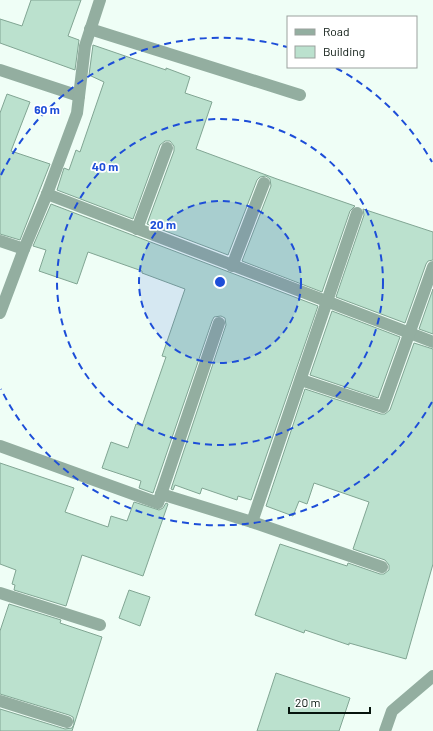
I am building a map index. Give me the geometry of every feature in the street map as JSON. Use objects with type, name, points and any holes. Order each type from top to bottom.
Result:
[{"type":"street","points":[[0,313],[77,113],[83,58],[90,29],[100,0]]},
{"type":"street","points":[[90,29],[300,95]]},
{"type":"street","points":[[0,70],[79,96]]},
{"type":"street","points":[[137,229],[167,148]]},
{"type":"street","points":[[232,266],[264,183]]},
{"type":"street","points":[[47,194],[433,342]]},
{"type":"street","points":[[252,522],[357,213]]},
{"type":"street","points":[[0,241],[24,249]]},
{"type":"street","points":[[300,380],[383,407],[433,267]]},
{"type":"street","points":[[0,446],[158,503],[219,323]]},
{"type":"street","points":[[161,494],[252,522],[382,567]]},
{"type":"street","points":[[0,593],[100,625]]},
{"type":"street","points":[[385,731],[392,711],[433,676]]},
{"type":"street","points":[[0,701],[67,722]]},
{"type":"building","points":[[31,0],[81,0],[68,36],[79,40],[75,70],[0,43],[0,19],[22,26]]},
{"type":"building","points":[[93,45],[190,77],[185,93],[212,102],[196,149],[355,206],[350,211],[322,292],[242,261],[271,186],[270,179],[266,176],[260,177],[257,180],[228,255],[147,224],[174,151],[174,146],[170,141],[165,141],[160,145],[133,219],[57,190],[64,168],[69,170],[76,150],[80,152],[104,82],[89,75]]},
{"type":"building","points":[[7,94],[30,102],[11,151],[50,164],[20,240],[0,234],[0,113]]},
{"type":"building","points":[[51,204],[318,306],[251,500],[238,496],[237,500],[202,488],[200,494],[175,485],[173,490],[171,489],[226,325],[225,318],[221,316],[214,317],[212,321],[153,493],[139,488],[141,481],[102,468],[111,442],[128,448],[136,424],[142,426],[166,357],[162,356],[185,289],[142,273],[142,271],[88,252],[77,284],[39,271],[46,250],[33,246]]},
{"type":"building","points":[[363,209],[433,232],[433,260],[428,261],[426,264],[405,323],[336,297],[364,215]]},
{"type":"building","points":[[433,289],[433,334],[419,329]]},
{"type":"building","points":[[332,311],[400,337],[378,398],[310,375]]},
{"type":"building","points":[[414,343],[433,349],[433,564],[406,659],[349,643],[349,645],[305,630],[304,633],[255,615],[280,544],[347,566],[348,563],[380,574],[384,574],[389,570],[389,565],[385,560],[353,549],[369,502],[314,483],[307,504],[299,501],[293,516],[266,506],[305,389],[385,414],[390,410]]},
{"type":"building","points":[[0,463],[74,488],[65,512],[108,527],[111,516],[127,521],[134,502],[159,510],[163,508],[166,503],[168,504],[143,576],[82,555],[66,606],[14,590],[15,585],[12,584],[16,570],[0,564]]},
{"type":"building","points":[[129,590],[150,597],[140,626],[119,618]]},
{"type":"building","points":[[9,604],[61,620],[60,623],[102,637],[72,731],[0,731],[0,709],[65,729],[72,728],[74,724],[73,717],[69,715],[0,694],[0,631]]},
{"type":"building","points":[[276,673],[350,698],[339,731],[257,731]]}]
